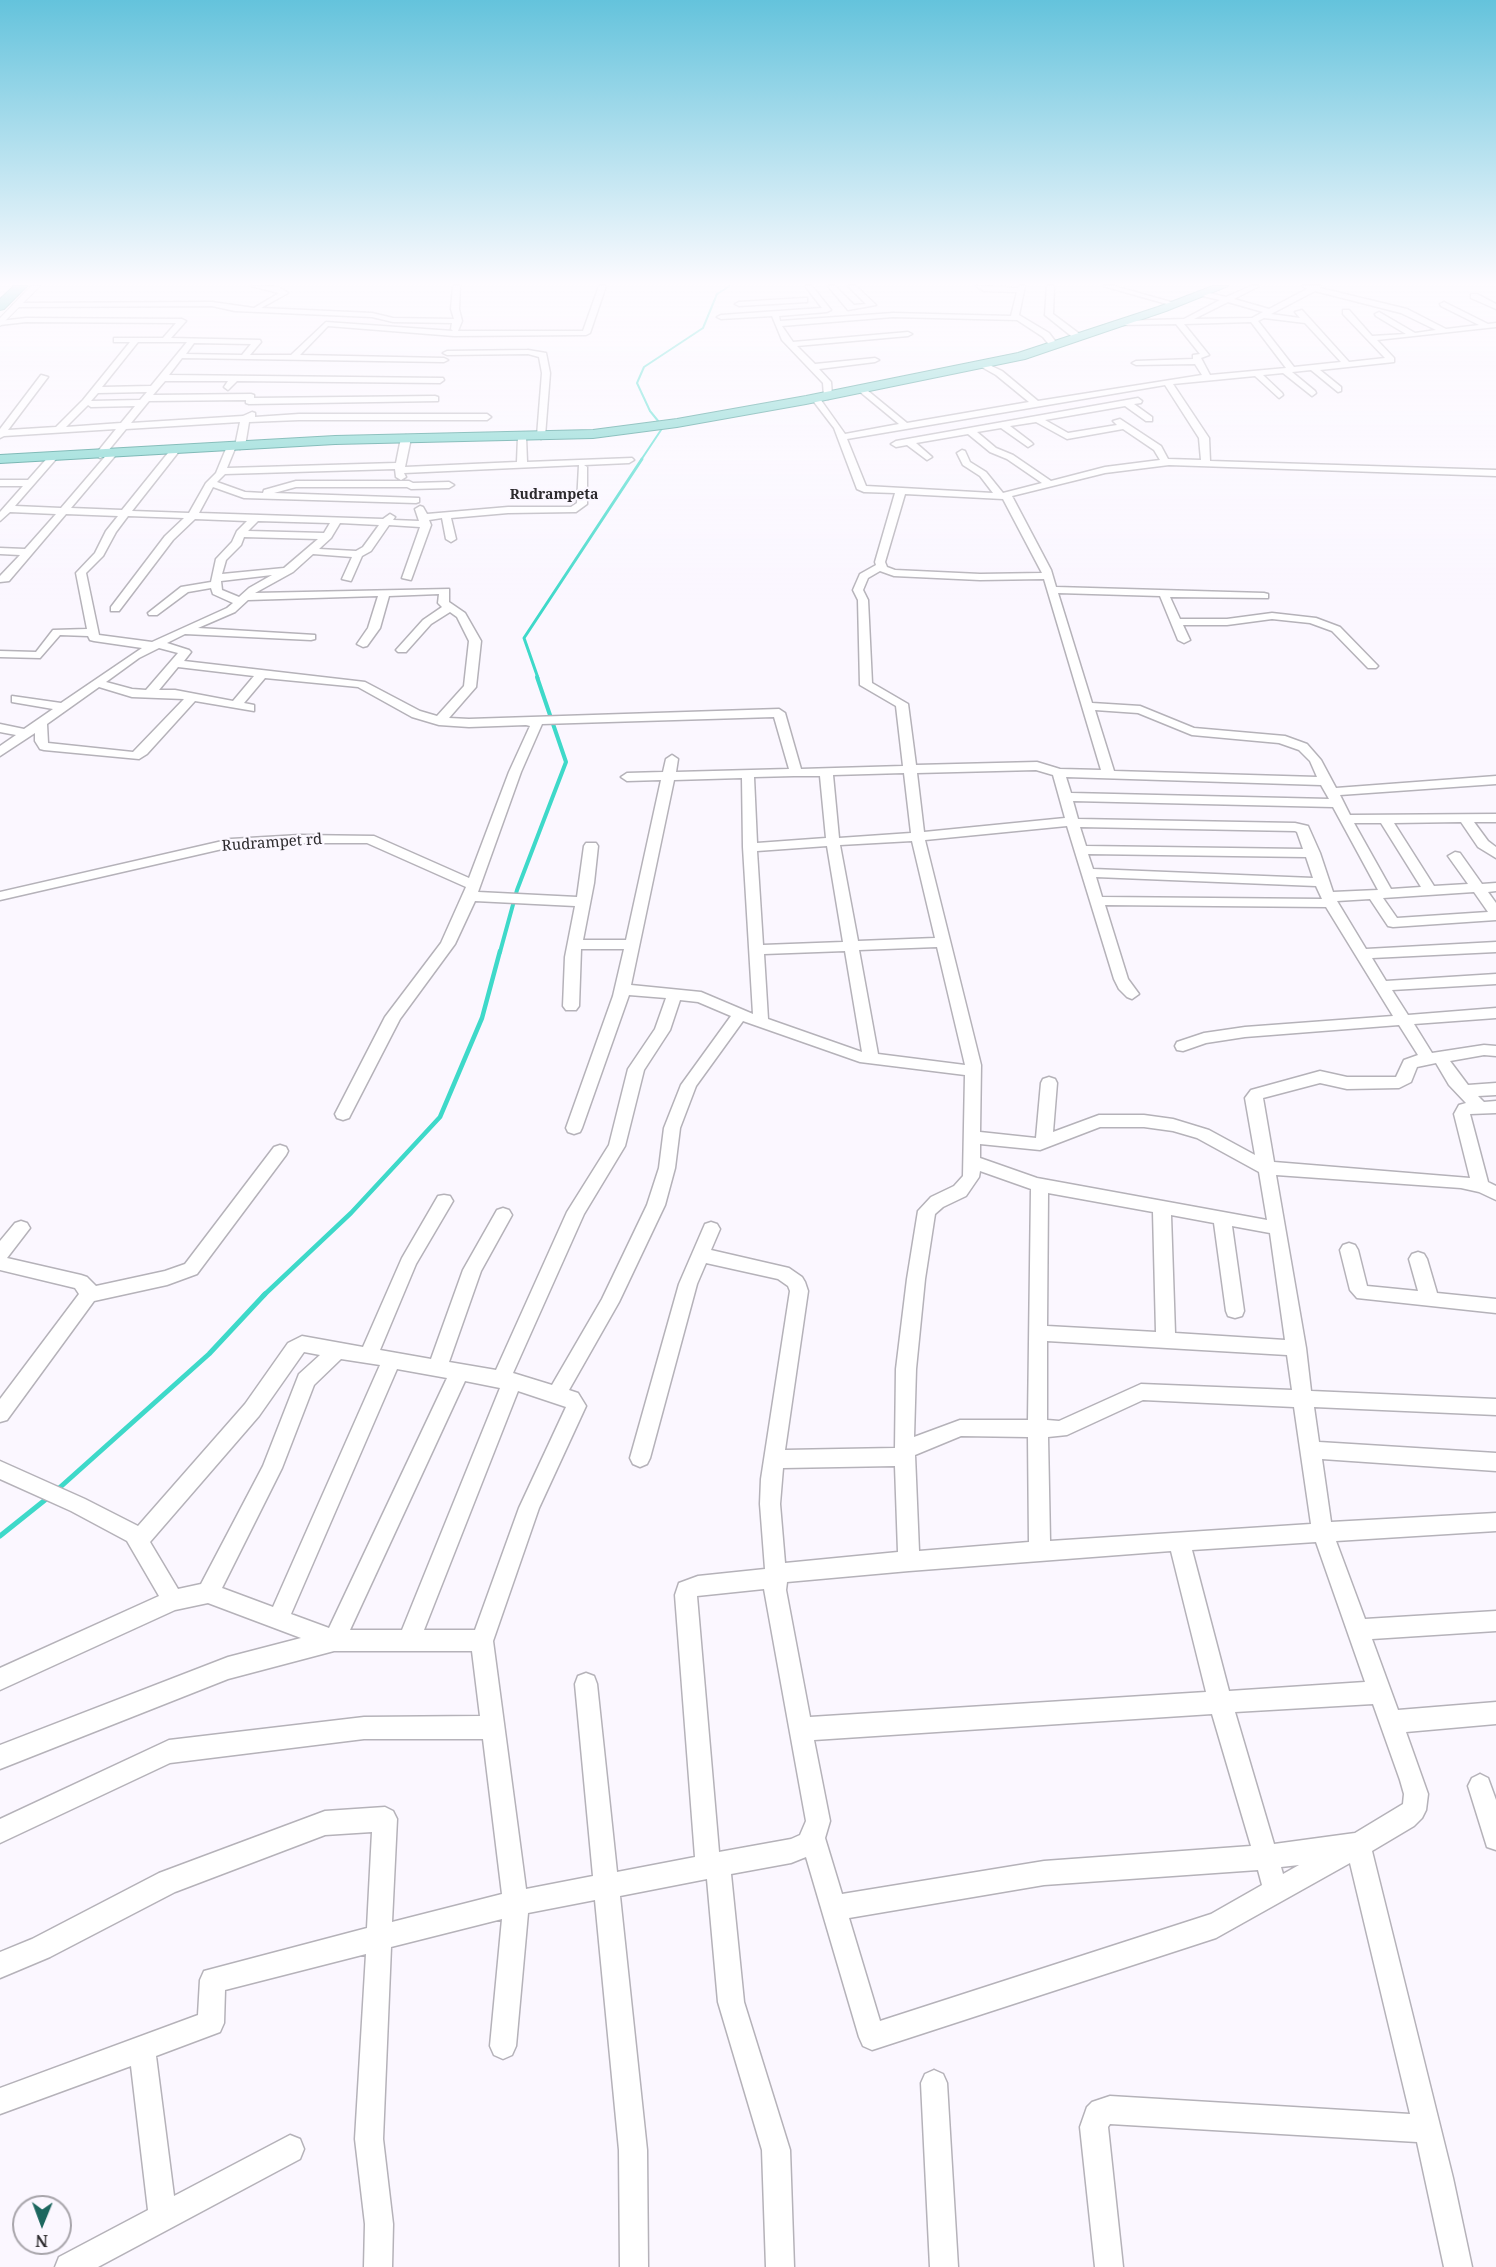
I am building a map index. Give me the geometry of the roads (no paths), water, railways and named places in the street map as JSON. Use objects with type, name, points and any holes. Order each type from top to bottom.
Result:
[{"type":"main road","points":[[0,459],[426,437],[593,434],[677,423],[848,392]]},
{"type":"street","points":[[1,434],[33,392]]},
{"type":"street","points":[[59,429],[94,392]]},
{"type":"street","points":[[0,579],[5,579],[29,552],[106,454],[122,426],[151,392]]},
{"type":"street","points":[[222,397],[225,392]]},
{"type":"street","points":[[115,609],[169,538],[193,515],[235,446],[245,420],[253,414],[248,407],[254,392]]},
{"type":"street","points":[[381,392],[436,395]]},
{"type":"street","points":[[426,437],[437,392]]},
{"type":"street","points":[[541,436],[545,392]]},
{"type":"street","points":[[824,392],[822,397],[838,428],[861,488],[1003,496],[1105,470],[1165,462],[1496,474]]},
{"type":"street","points":[[865,392],[907,427]]},
{"type":"street","points":[[1022,392],[1037,404]]},
{"type":"street","points":[[841,437],[1103,392]]},
{"type":"street","points":[[1170,392],[1204,438],[1206,463]]},
{"type":"street","points":[[1276,392],[1279,395]]},
{"type":"street","points":[[91,404],[222,397],[348,400],[436,395]]},
{"type":"street","points":[[337,417],[348,400]]},
{"type":"street","points":[[896,444],[1138,401]]},
{"type":"street","points":[[1126,403],[1149,419]]},
{"type":"street","points":[[1096,408],[1160,450],[1165,462]]},
{"type":"street","points":[[1006,409],[1022,422]]},
{"type":"street","points":[[1070,413],[1079,419]]},
{"type":"street","points":[[1,434],[245,420],[337,417],[487,417]]},
{"type":"street","points":[[1037,419],[1065,436],[1126,426]]},
{"type":"street","points":[[1002,425],[1028,444]]},
{"type":"street","points":[[1088,425],[1097,431]]},
{"type":"street","points":[[970,431],[991,448],[1010,457],[1050,484]]},
{"type":"street","points":[[940,436],[966,453],[966,463],[983,474],[1003,496],[1044,563],[1089,706],[1107,773]]},
{"type":"street","points":[[522,437],[522,465]]},
{"type":"street","points":[[406,438],[399,476],[410,485],[425,521],[407,578]]},
{"type":"street","points":[[909,442],[927,457]]},
{"type":"street","points":[[981,450],[991,448]]},
{"type":"street","points":[[148,694],[185,651],[94,638],[81,573],[99,554],[111,531],[175,450]]},
{"type":"street","points":[[0,518],[53,457]]},
{"type":"street","points":[[221,471],[522,465],[629,460]]},
{"type":"street","points":[[8,509],[387,522],[425,521],[446,516],[508,510],[562,512],[577,509],[582,504],[582,467]]},
{"type":"street","points":[[286,486],[295,469]]},
{"type":"street","points":[[0,483],[31,483]]},
{"type":"street","points":[[211,483],[244,495],[255,496],[416,500]]},
{"type":"street","points":[[366,499],[375,484]]},
{"type":"street","points":[[255,496],[286,486],[449,485]]},
{"type":"street","points":[[901,490],[880,567],[864,576],[858,590],[863,600],[866,685],[902,704],[918,837],[945,942],[973,1071],[971,1177],[966,1186],[930,1206],[924,1221],[906,1369],[904,1454],[909,1561]]},
{"type":"street","points":[[310,551],[358,554],[366,551],[387,522],[399,500]]},
{"type":"street","points":[[446,516],[451,539]]},
{"type":"street","points":[[255,518],[241,534],[237,543],[221,559],[216,581],[217,592],[242,600],[444,591],[443,603],[462,617],[474,636],[472,681],[467,691],[439,721]]},
{"type":"street","points":[[0,752],[41,725],[96,683],[155,645],[231,609],[290,570],[327,536],[337,520]]},
{"type":"street","points":[[241,534],[327,536]]},
{"type":"street","points":[[0,551],[29,552]]},
{"type":"street","points":[[347,579],[358,554]]},
{"type":"street","points":[[880,567],[888,571],[903,573],[1002,577],[1048,576]]},
{"type":"street","points":[[153,612],[185,589],[216,581],[290,570]]},
{"type":"street","points":[[1052,590],[1264,596]]},
{"type":"street","points":[[363,644],[374,628],[384,593]]},
{"type":"street","points":[[1164,594],[1184,640]]},
{"type":"street","points":[[402,650],[427,622],[449,608]]},
{"type":"street","points":[[1176,622],[1227,622],[1272,616],[1312,620],[1336,629],[1372,666]]},
{"type":"street","points":[[182,631],[311,637]]},
{"type":"street","points":[[0,654],[36,656],[57,632],[93,633]]},
{"type":"street","points":[[176,663],[361,684],[410,711],[439,721],[469,723],[779,713],[796,773]]},
{"type":"street","points":[[237,704],[262,674]]},
{"type":"street","points":[[96,683],[132,693],[193,697],[250,708]]},
{"type":"street","points":[[41,725],[41,741],[44,746],[135,756],[143,751],[193,697]]},
{"type":"street","points":[[16,699],[64,707]]},
{"type":"street","points":[[1089,706],[1140,710],[1179,728],[1202,733],[1287,740],[1309,752],[1345,819],[1392,923],[1496,915]]},
{"type":"street","points":[[344,1114],[393,1017],[448,944],[515,772],[537,729],[536,723],[528,721]]},
{"type":"street","points":[[0,728],[28,734]]},
{"type":"street","points":[[627,777],[670,767],[748,774],[1037,766],[1059,773],[1107,773],[1331,792]]},
{"type":"street","points":[[574,1128],[622,989],[670,767]]},
{"type":"street","points":[[826,772],[832,842],[870,1059]]},
{"type":"street","points":[[1059,773],[1120,979],[1132,994]]},
{"type":"street","points":[[748,774],[752,847]]},
{"type":"street","points":[[1065,797],[1331,792],[1496,780]]},
{"type":"street","points":[[1345,819],[1496,818]]},
{"type":"street","points":[[1385,819],[1431,892]]},
{"type":"street","points":[[1464,819],[1483,844],[1496,854]]},
{"type":"street","points":[[761,1022],[748,850],[752,847],[918,837],[1072,822],[1299,828],[1304,831],[1329,900],[1403,1020],[1455,1081],[1488,1107]]},
{"type":"street","name":"Rudrampet rd","points":[[0,896],[231,843],[300,839],[369,839],[469,889]]},
{"type":"street","points":[[571,1006],[572,957],[591,846]]},
{"type":"street","points":[[1080,850],[1313,853]]},
{"type":"street","points":[[1455,856],[1496,915]]},
{"type":"street","points":[[1087,873],[1321,882]]},
{"type":"street","points":[[1096,901],[1329,900],[1496,887]]},
{"type":"street","points":[[469,889],[500,897],[583,902]]},
{"type":"street","points":[[757,950],[945,942]]},
{"type":"street","points":[[574,944],[632,945]]},
{"type":"street","points":[[1361,954],[1496,947]]},
{"type":"street","points":[[1382,986],[1496,979]]},
{"type":"street","points":[[622,989],[701,997],[761,1022],[870,1059],[973,1071]]},
{"type":"street","points":[[409,1640],[507,1380],[576,1212],[617,1146],[636,1069],[662,1030],[675,993]]},
{"type":"street","points":[[1183,1046],[1204,1038],[1245,1032],[1496,1013]]},
{"type":"street","points":[[556,1395],[596,1328],[656,1205],[666,1168],[669,1137],[689,1085],[740,1014]]},
{"type":"street","points":[[813,1838],[872,2037],[1216,1925],[1406,1818],[1414,1810],[1417,1803],[1412,1780],[1322,1531],[1297,1348],[1253,1102],[1254,1096],[1320,1077],[1347,1083],[1399,1082],[1407,1076],[1412,1063],[1434,1058],[1496,1051]]},
{"type":"street","points":[[1044,1142],[1049,1083]]},
{"type":"street","points":[[1467,1091],[1496,1089]]},
{"type":"street","points":[[1488,1107],[1465,1109],[1462,1114],[1489,1190]]},
{"type":"street","points":[[972,1137],[1032,1144],[1044,1142],[1099,1121],[1144,1121],[1173,1125],[1203,1134],[1265,1168],[1461,1182],[1489,1190]]},
{"type":"street","points":[[0,1414],[88,1294],[167,1278],[191,1269],[280,1151]]},
{"type":"street","points":[[972,1162],[1040,1185],[1277,1228]]},
{"type":"street","points":[[1040,1185],[1038,1429],[1040,1551]]},
{"type":"street","points":[[368,1357],[408,1263],[444,1201]]},
{"type":"street","points":[[1162,1207],[1166,1340]]},
{"type":"street","points":[[334,1640],[448,1371],[472,1270],[503,1215]]},
{"type":"street","points":[[1222,1218],[1236,1311]]},
{"type":"street","points":[[0,1254],[21,1228]]},
{"type":"street","points":[[640,1458],[688,1284],[711,1229]]},
{"type":"street","points":[[1349,1250],[1361,1292],[1496,1306]]},
{"type":"street","points":[[0,2101],[211,2023],[213,1980],[516,1903],[791,1851],[808,1844],[813,1838],[818,1821],[775,1590],[770,1504],[774,1458],[798,1286],[792,1278],[783,1273],[700,1255]]},
{"type":"street","points":[[1418,1259],[1430,1300]]},
{"type":"street","points":[[0,1263],[81,1282],[88,1289],[88,1294]]},
{"type":"street","points":[[1039,1333],[1297,1348]]},
{"type":"street","points":[[138,1541],[252,1410],[296,1348],[306,1343],[368,1357],[507,1380],[575,1403],[574,1411],[529,1508],[482,1641],[516,1903],[503,2046]]},
{"type":"street","points":[[208,1593],[272,1468],[306,1380],[338,1350]]},
{"type":"street","points":[[278,1619],[391,1361]]},
{"type":"street","points":[[774,1458],[904,1454],[960,1428],[1060,1429],[1141,1392],[1304,1401],[1496,1407]]},
{"type":"street","points":[[1310,1450],[1496,1462]]},
{"type":"street","points":[[0,1470],[78,1505],[134,1534],[173,1600]]},
{"type":"street","points":[[780,2267],[776,2150],[731,2002],[713,1865],[687,1590],[698,1586],[776,1578],[784,1573],[909,1561],[1179,1540],[1496,1522]]},
{"type":"street","points":[[1179,1540],[1220,1701],[1276,1891]]},
{"type":"street","points":[[0,1679],[173,1600],[208,1593],[334,1640]]},
{"type":"street","points":[[1358,1630],[1496,1621]]},
{"type":"street","points":[[0,1757],[228,1668],[334,1640],[482,1641]]},
{"type":"street","points":[[586,1684],[633,2150],[634,2267]]},
{"type":"street","points":[[801,1729],[1380,1692]]},
{"type":"street","points":[[1391,1722],[1496,1713]]},
{"type":"street","points":[[0,1832],[169,1752],[364,1728],[494,1727]]},
{"type":"street","points":[[1480,1786],[1496,1838]]},
{"type":"street","points":[[0,1965],[41,1948],[168,1882],[325,1823],[386,1819],[369,2139],[379,2224],[378,2267]]},
{"type":"street","points":[[833,1908],[1044,1873],[1266,1857],[1358,1845]]},
{"type":"street","points":[[1358,1845],[1428,2129],[1458,2267]]},
{"type":"street","points":[[142,2048],[163,2217]]},
{"type":"street","points":[[934,2083],[944,2267]]},
{"type":"street","points":[[1109,2267],[1094,2127],[1097,2117],[1102,2112],[1110,2110],[1428,2129]]},
{"type":"street","points":[[69,2267],[290,2149]]},
{"type":"waterway","points":[[641,392],[650,411],[663,427],[641,460]]},
{"type":"waterway","points":[[538,678],[524,638],[642,459]]},
{"type":"waterway","points":[[500,952],[517,890],[566,762],[537,677]]},
{"type":"waterway","points":[[264,1295],[351,1213],[440,1117],[482,1018],[500,951]]},
{"type":"waterway","points":[[57,1490],[209,1354],[264,1295]]},
{"type":"waterway","points":[[0,1536],[50,1496]]},
{"type":"district","name":"Rudrampeta","points":[[554,495]]}]
